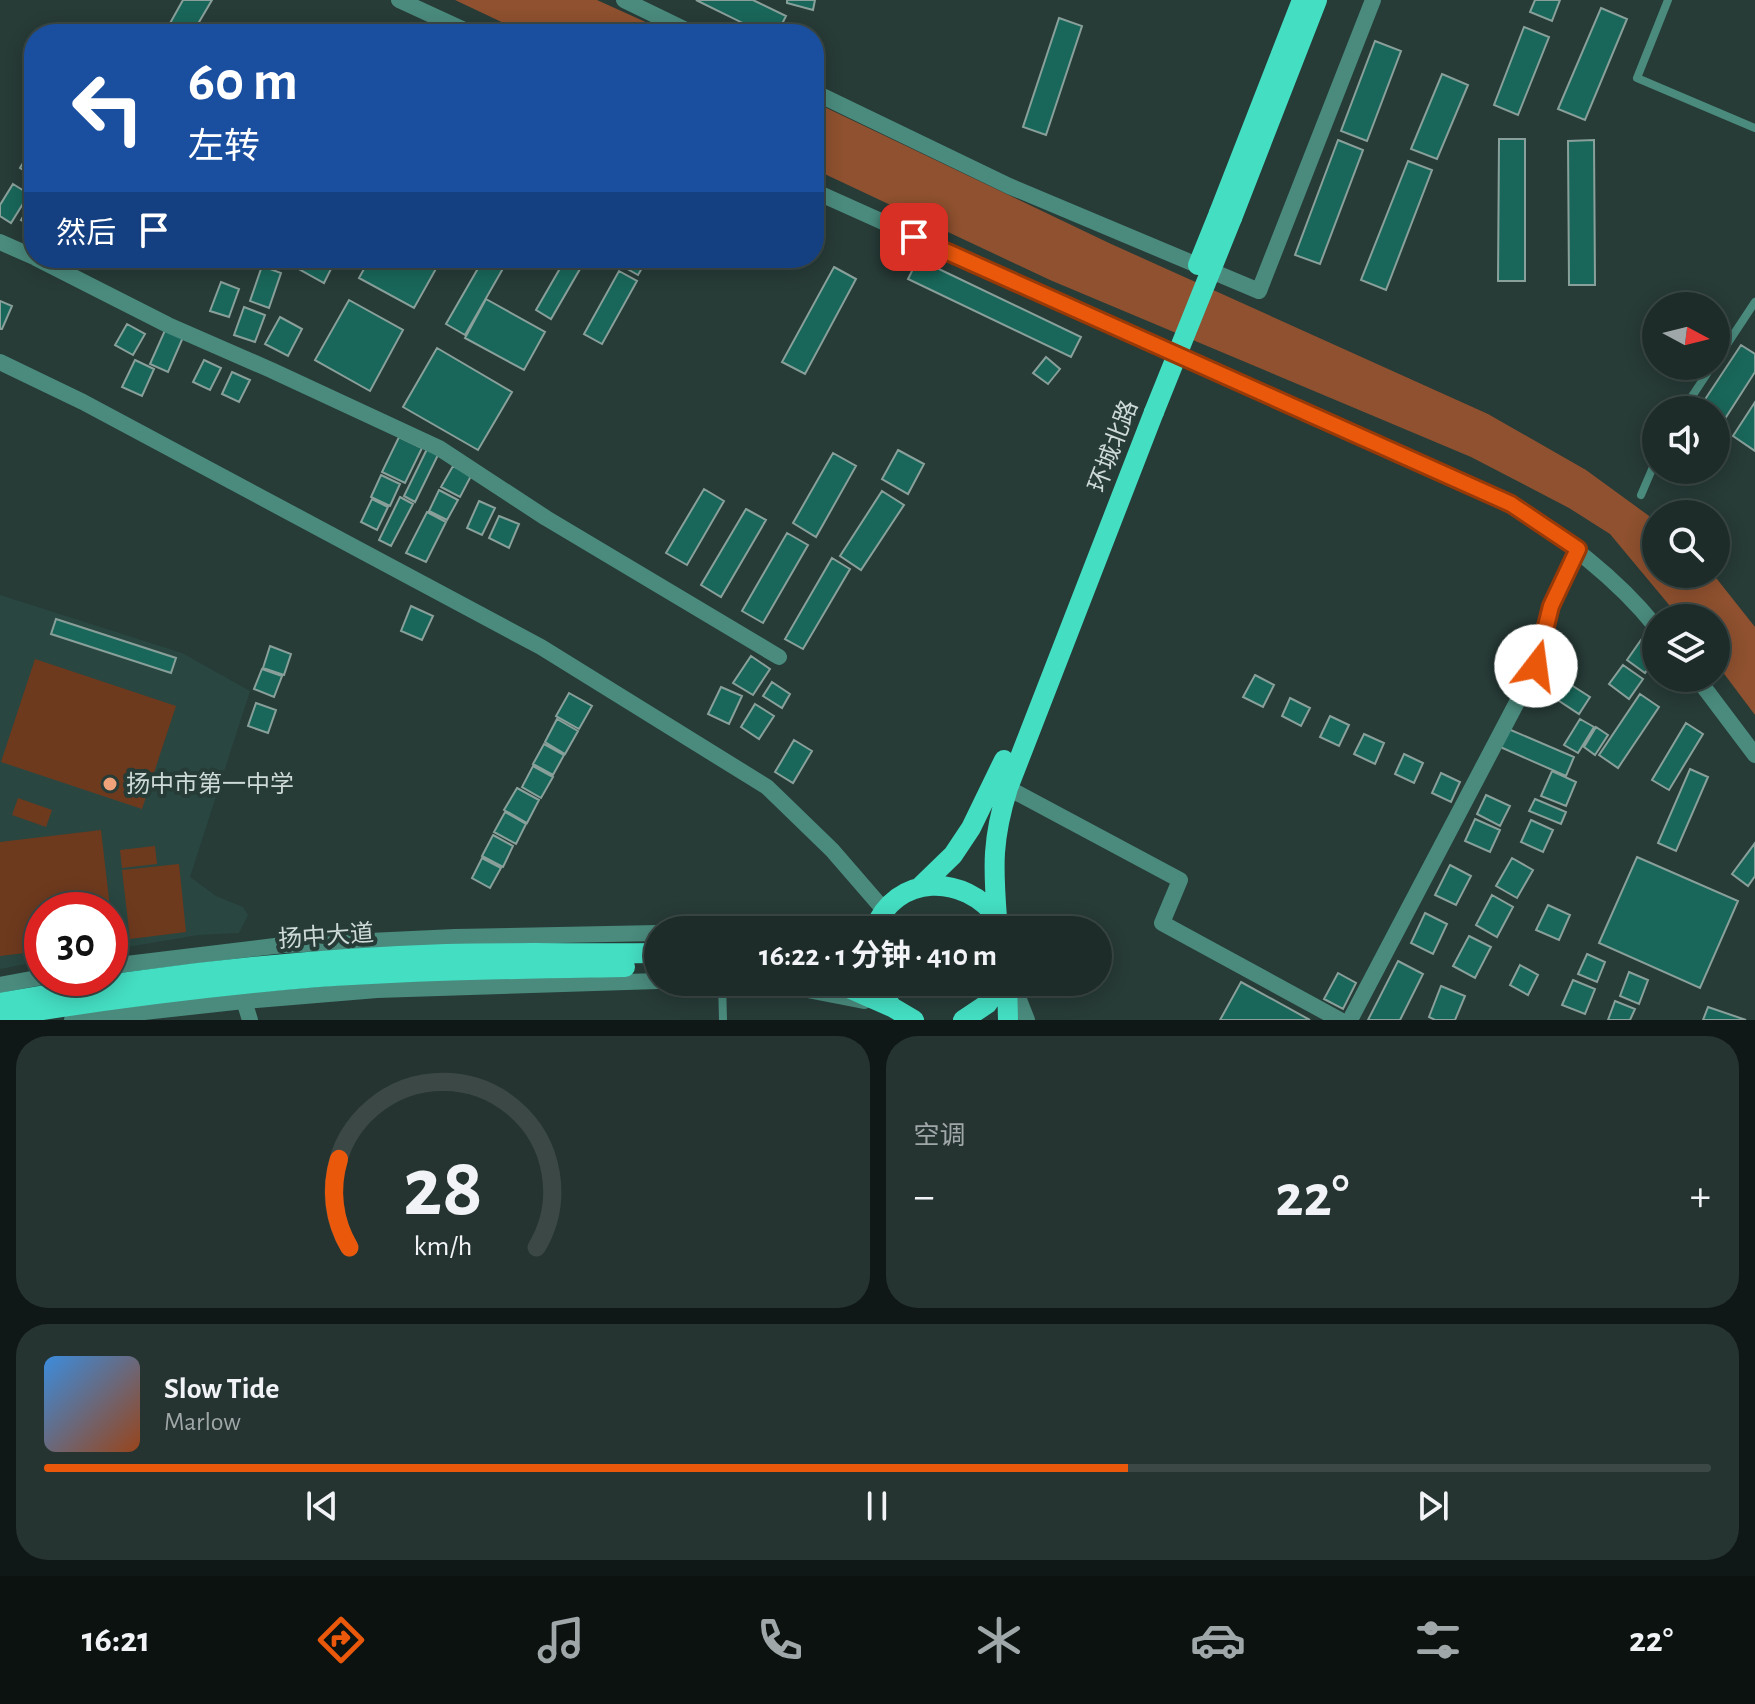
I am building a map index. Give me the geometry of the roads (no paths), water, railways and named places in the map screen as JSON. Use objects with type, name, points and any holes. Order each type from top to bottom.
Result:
[{"type":"main road","name":"环城北路","points":[[1225,215],[1302,0]]},
{"type":"main road","name":"环城北路","points":[[883,916],[907,892],[920,887],[953,855],[995,782],[1225,215],[1317,0]]},
{"type":"main road","name":"环城北路","points":[[999,916],[993,861],[998,820],[1148,409]]},
{"type":"main road","points":[[920,887],[950,886],[964,890],[988,906],[995,916]]},
{"type":"main road","name":"扬中大道","points":[[0,1003],[97,985],[284,964],[446,954],[644,953]]},
{"type":"main road","name":"扬中大道","points":[[0,1017],[100,1000],[242,993],[443,970],[644,966]]},
{"type":"main road","points":[[867,996],[914,1020]]},
{"type":"main road","points":[[884,996],[892,1007]]},
{"type":"main road","points":[[963,1020],[994,996]]},
{"type":"main road","points":[[1007,996],[1008,1020]]},
{"type":"street","points":[[399,0],[451,24]]},
{"type":"street","points":[[624,0],[673,24]]},
{"type":"street","points":[[824,97],[1009,186],[1259,291],[1373,0]]},
{"type":"street","points":[[824,195],[1511,504],[1578,549],[1642,610]]},
{"type":"street","points":[[0,242],[24,253]]},
{"type":"street","points":[[55,268],[168,325],[439,448],[546,518],[779,657]]},
{"type":"street","points":[[0,362],[83,402],[513,632],[767,787],[871,891],[877,916]]},
{"type":"street","points":[[1350,1020],[1536,666],[1551,606],[1578,549]]},
{"type":"street","points":[[1708,692],[1755,755]]},
{"type":"street","points":[[1008,788],[1180,880],[1162,923],[1340,1020]]},
{"type":"street","points":[[128,964],[283,945],[455,937],[644,933]]},
{"type":"street","points":[[0,985],[24,980]]},
{"type":"street","points":[[72,1020],[242,993],[644,981]]},
{"type":"street","points":[[242,993],[250,1020]]},
{"type":"street","points":[[837,996],[892,1007]]},
{"type":"street","points":[[1014,996],[1027,1020]]},
{"type":"lane","points":[[1668,0],[1637,78],[1755,128]]},
{"type":"lane","points":[[1730,340],[1755,302]]},
{"type":"lane","points":[[1641,495],[1646,484]]},
{"type":"lane","points":[[722,996],[723,1020]]},
{"type":"place","name":"扬中市第一中学","points":[[110,784]]}]
